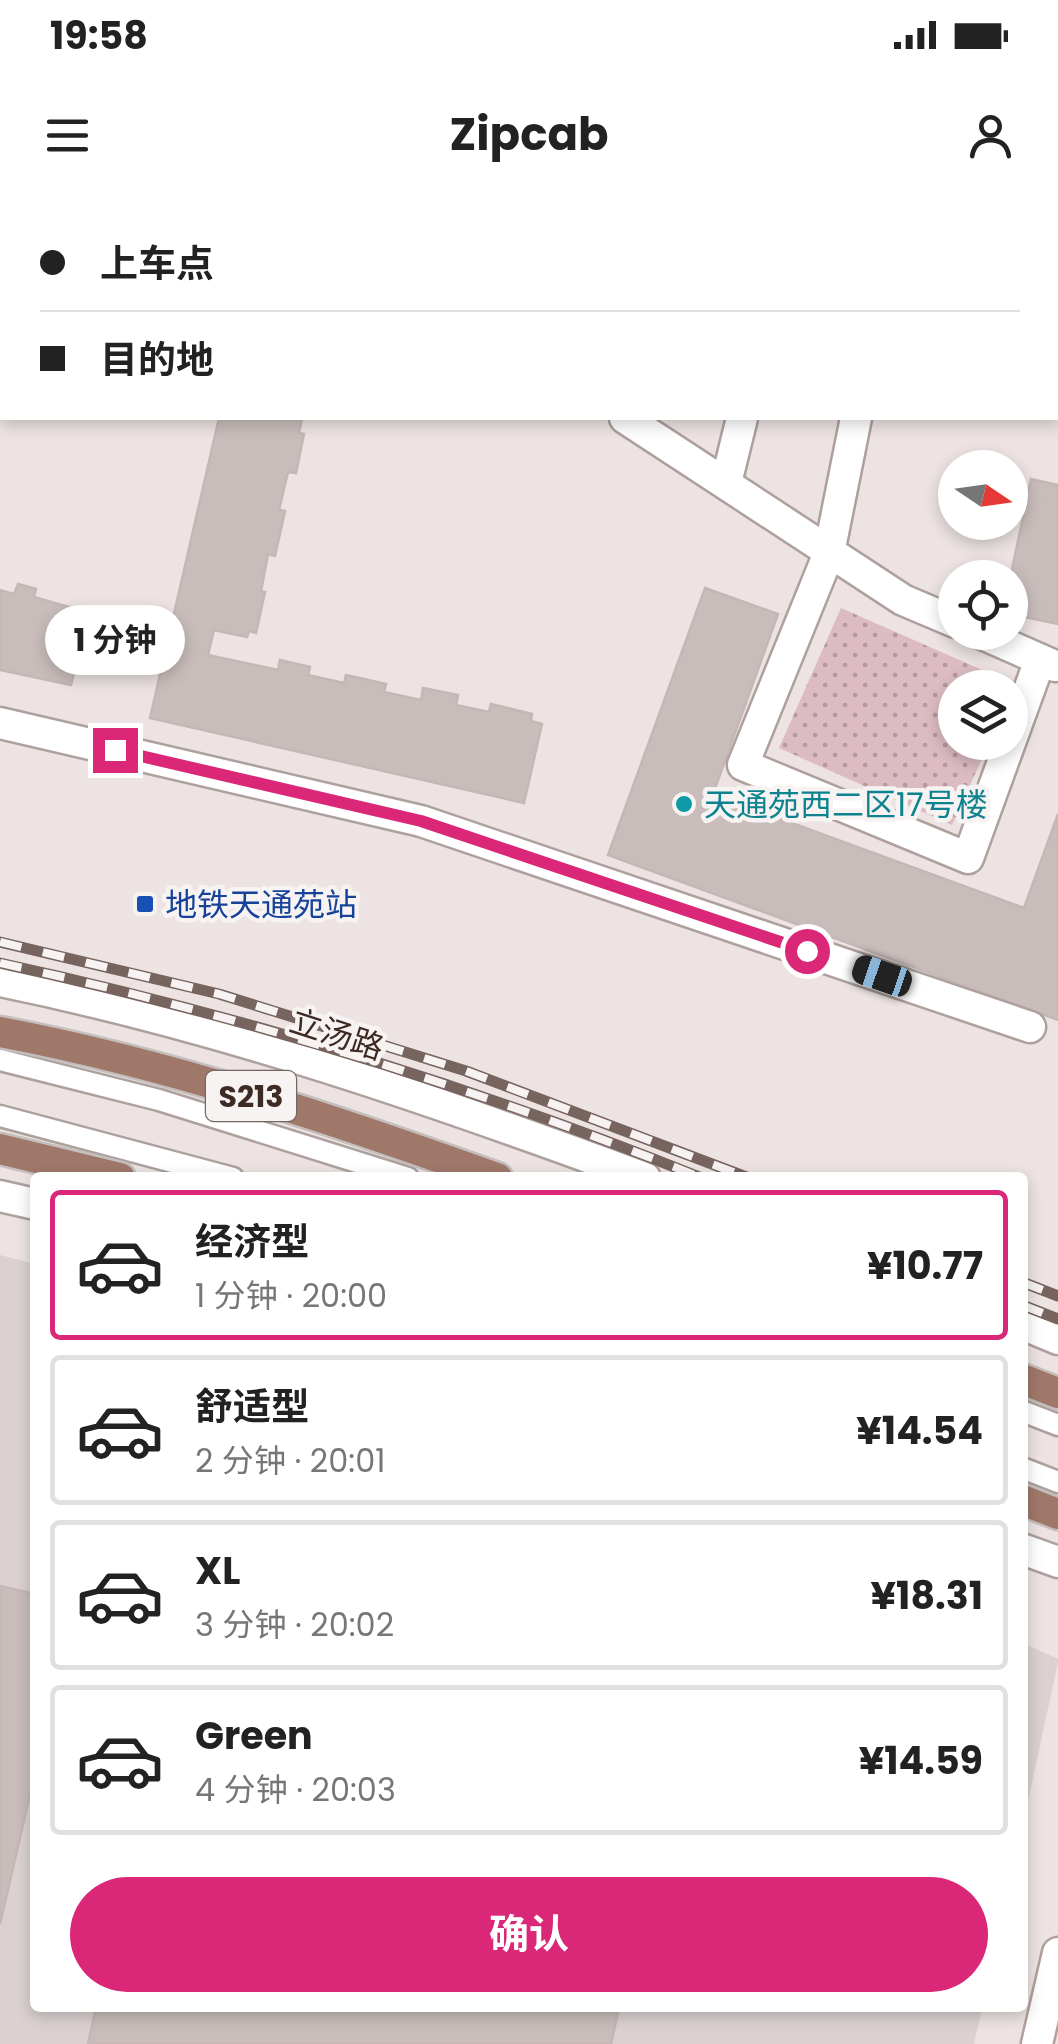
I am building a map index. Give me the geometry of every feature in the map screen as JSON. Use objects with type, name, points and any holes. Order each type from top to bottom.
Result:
[{"type":"main road","name":"S213","points":[[0,1032],[204,1081],[480,1172]]},
{"type":"main road","points":[[0,1148],[96,1172]]},
{"type":"main road","points":[[1028,1381],[1058,1393]]},
{"type":"main road","points":[[1028,1502],[1058,1514]]},
{"type":"street","points":[[628,420],[903,600],[938,615]]},
{"type":"street","points":[[726,483],[742,420]]},
{"type":"street","points":[[856,420],[830,552],[742,765],[968,858],[1049,664],[1018,650]]},
{"type":"street","points":[[0,723],[421,821],[1030,1026]]},
{"type":"street","name":"立汤路","points":[[0,981],[286,1053],[629,1172]]},
{"type":"street","points":[[0,1196],[30,1203]]},
{"type":"street","points":[[1028,1326],[1058,1339]]},
{"type":"street","points":[[1028,1551],[1058,1562]]},
{"type":"street","points":[[1037,2044],[1058,1953]]},
{"type":"lane","points":[[0,1060],[159,1100],[389,1172]]},
{"type":"lane","points":[[0,1116],[210,1172]]},
{"type":"lane","points":[[1028,1414],[1058,1425]]},
{"type":"lane","points":[[1028,1470],[1058,1482]]},
{"type":"shaded area","points":[[841,608],[982,670],[938,670],[938,760],[981,760],[952,825],[779,748]]},
{"type":"shaded area","points":[[0,1255],[30,1263],[30,2012],[981,2012],[974,2044],[0,2044]]},
{"type":"shaded area","points":[[1028,1645],[1058,1662],[1028,1801]]},
{"type":"building","points":[[219,420],[302,420],[299,433],[304,434],[296,473],[288,472],[279,510],[285,511],[275,556],[268,554],[256,633],[249,631],[247,637],[214,630],[208,655],[278,670],[280,660],[310,667],[308,675],[344,683],[346,675],[386,684],[384,692],[421,700],[423,688],[458,695],[456,705],[489,712],[491,704],[532,714],[531,721],[542,724],[524,803],[150,718]]},
{"type":"building","points":[[1031,479],[1058,485],[1058,624],[1028,618],[1028,560],[1014,560],[1018,540],[1028,540]]},
{"type":"building","points":[[18,584],[36,589],[34,597],[90,613],[71,685],[0,670],[0,590],[14,594]]},
{"type":"building","name":"天通苑西二区17号楼","points":[[705,588],[778,614],[713,794],[1024,908],[1058,814],[1058,1020],[608,855]]},
{"type":"building","points":[[0,1586],[30,1593],[30,1795],[0,1924]]},
{"type":"building","points":[[95,2012],[618,2012],[611,2044],[88,2044]]},
{"type":"railway","points":[[0,942],[219,994],[466,1071],[733,1172]]},
{"type":"railway","points":[[0,963],[179,1006],[356,1056],[530,1113],[686,1172]]},
{"type":"railway","points":[[1028,1284],[1058,1296]]},
{"type":"railway","points":[[1028,1307],[1058,1319]]},
{"type":"place","name":"天通苑西二区17号楼","points":[[684,804]]},
{"type":"place","name":"地铁天通苑站","points":[[145,904]]},
{"type":"route","points":[[115,750],[421,821],[807,951]]}]
